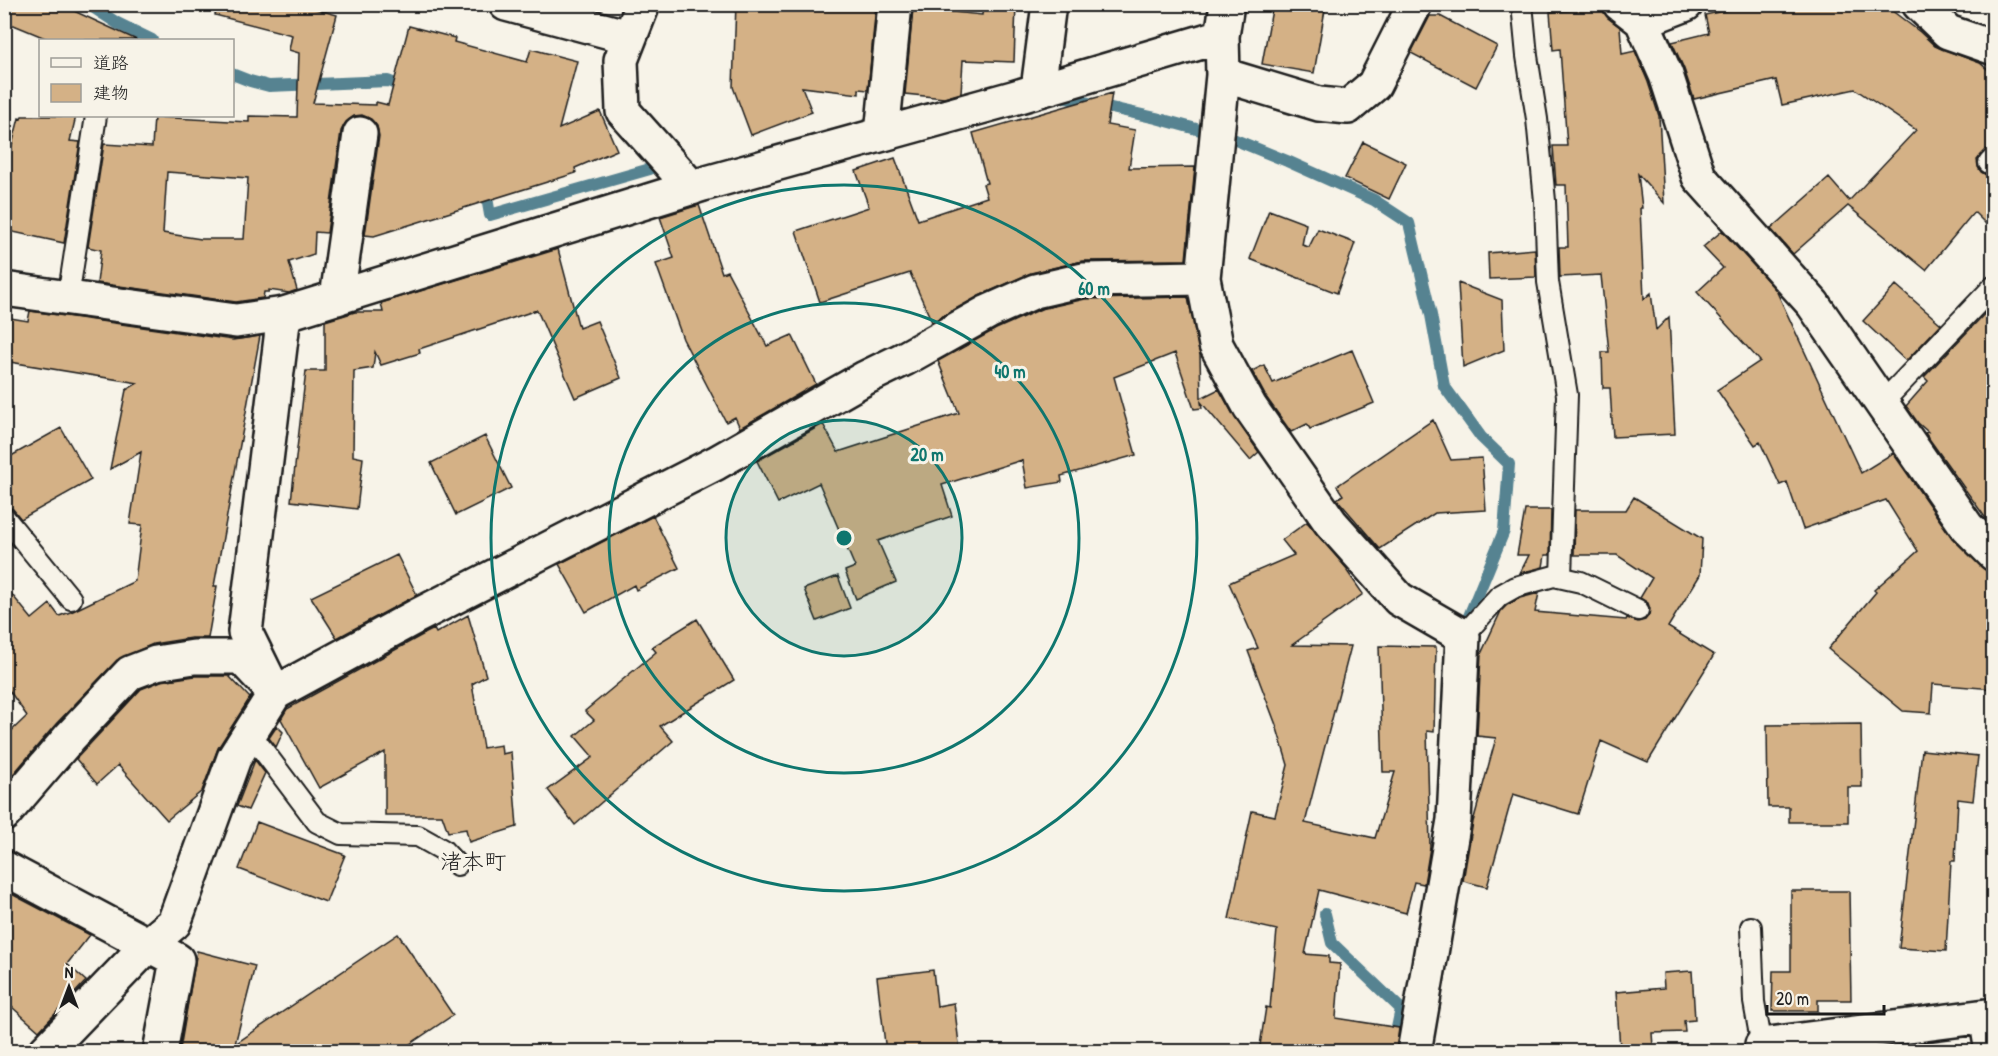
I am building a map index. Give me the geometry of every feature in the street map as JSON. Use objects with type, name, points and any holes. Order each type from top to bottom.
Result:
[{"type":"street","points":[[506,4],[629,37]]},
{"type":"street","points":[[643,4],[621,60],[623,111],[692,188]]},
{"type":"street","points":[[882,134],[895,4]]},
{"type":"street","points":[[1038,89],[1049,4]]},
{"type":"street","points":[[1227,4],[1222,36],[1223,75],[1203,278],[1216,345],[1250,407],[1324,515],[1399,599],[1462,636],[1454,820],[1414,1052]]},
{"type":"street","points":[[1223,75],[1319,104],[1348,107],[1374,85],[1415,4]]},
{"type":"street","points":[[1686,4],[1631,13],[1666,75],[1699,177],[1813,304],[1967,527],[1994,554]]},
{"type":"street","points":[[1919,4],[1948,32],[1994,48]]},
{"type":"street","points":[[5,292],[68,298],[236,321],[284,314],[692,188],[1014,98],[1222,36]]},
{"type":"street","points":[[337,298],[360,134]]},
{"type":"street","points":[[45,1052],[149,944],[174,923],[234,758],[275,693],[417,616],[716,463],[864,378],[904,359],[988,312],[1035,291],[1083,280],[1203,278]]},
{"type":"street","points":[[275,693],[245,632],[284,314]]},
{"type":"street","points":[[4,814],[70,737],[130,673],[156,663],[195,657],[241,657],[275,693]]},
{"type":"street","points":[[4,868],[177,960],[160,1052]]},
{"type":"street","points":[[1762,1048],[1986,1016],[1992,1052]]},
{"type":"lane","points":[[1522,4],[1545,201],[1548,282],[1567,395],[1561,577]]},
{"type":"lane","points":[[68,298],[96,117]]},
{"type":"lane","points":[[1882,403],[1994,286]]},
{"type":"lane","points":[[4,517],[71,599]]},
{"type":"lane","points":[[1462,636],[1499,596],[1515,587],[1554,576],[1581,582],[1638,610]]},
{"type":"lane","points":[[250,733],[316,822],[341,834],[418,836],[443,850],[458,865]]},
{"type":"lane","points":[[1751,927],[1754,1002],[1762,1048]]},
{"type":"building","points":[[4,4],[59,4],[135,39],[48,39],[4,21]]},
{"type":"building","points":[[217,4],[298,4],[337,15],[313,103],[376,105],[376,102],[388,105],[409,26],[455,38],[454,42],[527,62],[531,49],[577,61],[559,129],[600,111],[617,150],[575,168],[576,173],[374,236],[365,235],[379,136],[377,126],[371,119],[362,115],[354,116],[346,122],[341,131],[327,233],[315,232],[314,254],[289,262],[297,290],[289,293],[269,290],[269,292],[264,292],[263,298],[236,302],[97,283],[101,250],[88,247],[104,144],[152,147],[154,117],[249,122],[249,116],[297,117],[299,53],[289,50],[292,35],[215,15]],"holes":[[[167,172],[248,178],[244,239],[201,239],[163,233]]]},
{"type":"building","points":[[736,4],[876,5],[868,90],[859,89],[859,94],[802,87],[812,112],[751,135],[733,87]]},
{"type":"building","points":[[983,4],[1016,4],[1014,62],[963,60],[961,93],[944,98],[905,94],[913,8],[982,15]]},
{"type":"building","points":[[1273,4],[1326,4],[1314,73],[1262,64]]},
{"type":"building","points":[[1755,4],[1883,4],[1935,46],[1980,63],[1994,75],[1994,146],[1986,150],[1977,160],[1981,172],[1986,175],[1994,174],[1994,232],[1974,212],[1926,270],[1848,206],[1793,254],[1771,229],[1829,178],[1849,201],[1916,130],[1855,89],[1782,105],[1776,80],[1694,99],[1672,42],[1709,33],[1705,15]]},
{"type":"building","points":[[1602,8],[1608,18],[1620,27],[1622,54],[1635,51],[1659,116],[1664,203],[1638,174],[1642,208],[1640,208],[1644,299],[1651,293],[1656,330],[1669,317],[1675,434],[1613,437],[1610,388],[1603,388],[1602,352],[1609,352],[1601,275],[1560,277],[1559,247],[1568,247],[1566,185],[1556,185],[1553,146],[1567,146],[1560,49],[1553,50],[1550,12]]},
{"type":"building","points":[[1430,16],[1440,16],[1497,46],[1476,87],[1411,53]]},
{"type":"building","points":[[1112,93],[1107,125],[1135,130],[1129,168],[1195,167],[1186,260],[1082,261],[1031,273],[979,296],[932,322],[910,273],[820,302],[796,231],[869,207],[856,171],[895,158],[918,220],[987,197],[983,184],[987,183],[973,133]]},
{"type":"building","points":[[22,116],[76,117],[70,141],[80,142],[64,243],[4,230],[4,176],[19,118],[21,119]]},
{"type":"building","points":[[1363,142],[1406,163],[1389,199],[1345,178]]},
{"type":"building","points":[[699,205],[722,273],[727,271],[767,346],[792,335],[816,384],[740,428],[735,417],[726,422],[683,339],[656,264],[674,258],[660,217]]},
{"type":"building","points":[[1269,210],[1306,224],[1302,245],[1309,247],[1318,229],[1355,243],[1337,293],[1250,259]]},
{"type":"building","points":[[1722,231],[1776,290],[1861,473],[1893,453],[1952,538],[1994,578],[1994,689],[1933,684],[1931,713],[1903,711],[1828,649],[1876,592],[1874,590],[1918,551],[1886,500],[1803,529],[1787,482],[1780,485],[1760,442],[1755,445],[1717,390],[1760,361],[1697,292],[1723,268],[1703,247]]},
{"type":"building","points":[[558,249],[579,328],[597,321],[621,378],[575,398],[537,310],[419,349],[420,353],[381,365],[375,352],[373,368],[354,371],[353,456],[363,458],[357,509],[291,501],[306,371],[325,371],[325,321],[355,312],[383,312],[381,303]]},
{"type":"building","points":[[1535,249],[1536,277],[1489,279],[1488,253]]},
{"type":"building","points":[[1458,283],[1502,300],[1504,350],[1463,367]]},
{"type":"building","points":[[1896,285],[1941,324],[1906,361],[1863,321]]},
{"type":"building","points":[[1188,297],[1200,355],[1201,398],[1219,389],[1235,418],[1259,452],[1250,460],[1201,402],[1202,408],[1194,409],[1175,353],[1114,377],[1136,455],[1061,476],[1062,482],[1027,488],[1022,460],[942,485],[952,516],[878,541],[896,582],[856,599],[845,571],[855,567],[819,483],[778,503],[757,461],[823,424],[838,452],[959,413],[938,361],[996,329],[1041,309],[1085,299]]},
{"type":"building","points":[[1994,304],[1994,514],[1987,520],[1925,433],[1928,432],[1918,423],[1906,406],[1928,381],[1924,377]]},
{"type":"building","points":[[30,311],[233,340],[260,336],[214,586],[217,586],[208,638],[191,638],[153,644],[117,660],[56,724],[4,785],[4,738],[27,716],[4,683],[4,585],[32,619],[50,604],[59,616],[73,611],[135,581],[142,525],[130,524],[141,452],[110,469],[126,390],[138,383],[4,361],[4,317],[28,321]]},
{"type":"building","points":[[1352,350],[1374,403],[1310,429],[1307,424],[1291,432],[1266,397],[1252,371],[1264,365],[1273,383]]},
{"type":"building","points":[[1433,420],[1451,460],[1482,458],[1486,510],[1435,513],[1380,549],[1337,499],[1343,495],[1337,486]]},
{"type":"building","points":[[61,428],[91,480],[21,519],[13,509],[4,505],[4,460]]},
{"type":"building","points":[[485,436],[511,488],[456,515],[431,463]]},
{"type":"building","points":[[1634,497],[1702,539],[1700,575],[1668,627],[1714,655],[1648,762],[1601,741],[1578,814],[1513,794],[1487,887],[1463,881],[1473,822],[1496,738],[1477,736],[1481,654],[1501,611],[1520,598],[1539,593],[1535,612],[1626,620],[1627,618],[1638,622],[1645,620],[1650,609],[1648,603],[1640,598],[1652,578],[1617,555],[1574,555],[1575,510],[1626,510]]},
{"type":"building","points":[[1525,510],[1551,510],[1550,555],[1545,555],[1543,567],[1520,573],[1529,555],[1517,555]]},
{"type":"building","points":[[653,516],[679,568],[636,590],[634,585],[586,612],[559,564]]},
{"type":"building","points":[[1307,522],[1348,570],[1363,594],[1292,645],[1351,646],[1305,823],[1375,838],[1395,772],[1383,772],[1379,646],[1436,647],[1434,732],[1427,731],[1430,847],[1424,884],[1414,882],[1406,913],[1319,890],[1305,954],[1329,956],[1329,963],[1340,964],[1336,1018],[1399,1028],[1396,1052],[1259,1052],[1266,1007],[1270,1008],[1277,930],[1229,919],[1252,811],[1275,816],[1288,765],[1276,725],[1248,651],[1258,648],[1229,583],[1294,555],[1282,540]]},
{"type":"building","points":[[397,555],[417,595],[337,638],[311,597]]},
{"type":"building","points":[[838,576],[850,608],[817,621],[804,589]]},
{"type":"building","points":[[468,615],[486,676],[472,684],[483,748],[501,745],[502,754],[511,752],[517,827],[469,842],[466,829],[448,832],[442,815],[385,815],[385,752],[319,788],[281,719],[287,709],[426,633],[434,629],[436,633]]},
{"type":"building","points":[[697,619],[734,680],[660,726],[673,741],[575,825],[548,790],[593,757],[575,736],[594,720],[585,711],[656,652],[652,647]]},
{"type":"building","points":[[195,676],[229,676],[250,698],[218,748],[202,791],[167,820],[118,765],[97,784],[76,759],[141,689],[161,681]]},
{"type":"building","points":[[1861,724],[1862,787],[1848,787],[1848,822],[1789,822],[1789,807],[1768,807],[1767,725]]},
{"type":"building","points":[[277,726],[283,732],[276,747],[269,738]]},
{"type":"building","points":[[1922,750],[1978,756],[1973,801],[1958,799],[1955,861],[1951,861],[1946,951],[1899,948]]},
{"type":"building","points":[[255,760],[265,773],[248,810],[237,806]]},
{"type":"building","points":[[257,822],[345,855],[326,902],[239,869]]},
{"type":"building","points":[[4,890],[90,935],[67,964],[86,981],[39,1031],[4,1000]]},
{"type":"building","points":[[1791,891],[1849,891],[1851,1000],[1818,1000],[1818,1011],[1772,1011],[1773,971],[1791,971]]},
{"type":"building","points":[[398,934],[453,1015],[398,1052],[189,1052],[180,1049],[197,951],[255,966],[235,1044]]},
{"type":"building","points":[[933,970],[937,1006],[954,1003],[960,1052],[886,1052],[877,977]]},
{"type":"building","points":[[1692,971],[1695,1020],[1684,1021],[1685,1032],[1652,1033],[1653,1047],[1620,1048],[1616,992],[1664,988],[1663,973]]},
{"type":"waterway","points":[[88,4],[117,23],[150,39]]},
{"type":"waterway","points":[[234,75],[269,86],[388,81],[408,89]]},
{"type":"waterway","points":[[1055,99],[1062,97],[1156,118],[1233,139],[1374,200],[1409,223],[1431,315],[1444,386],[1481,437],[1509,464],[1504,531],[1467,621]]},
{"type":"waterway","points":[[485,186],[490,215],[650,169]]},
{"type":"waterway","points":[[1325,914],[1332,943],[1401,1009],[1394,1042]]},
{"type":"district","name":"渚本町","points":[[473,861]]}]
